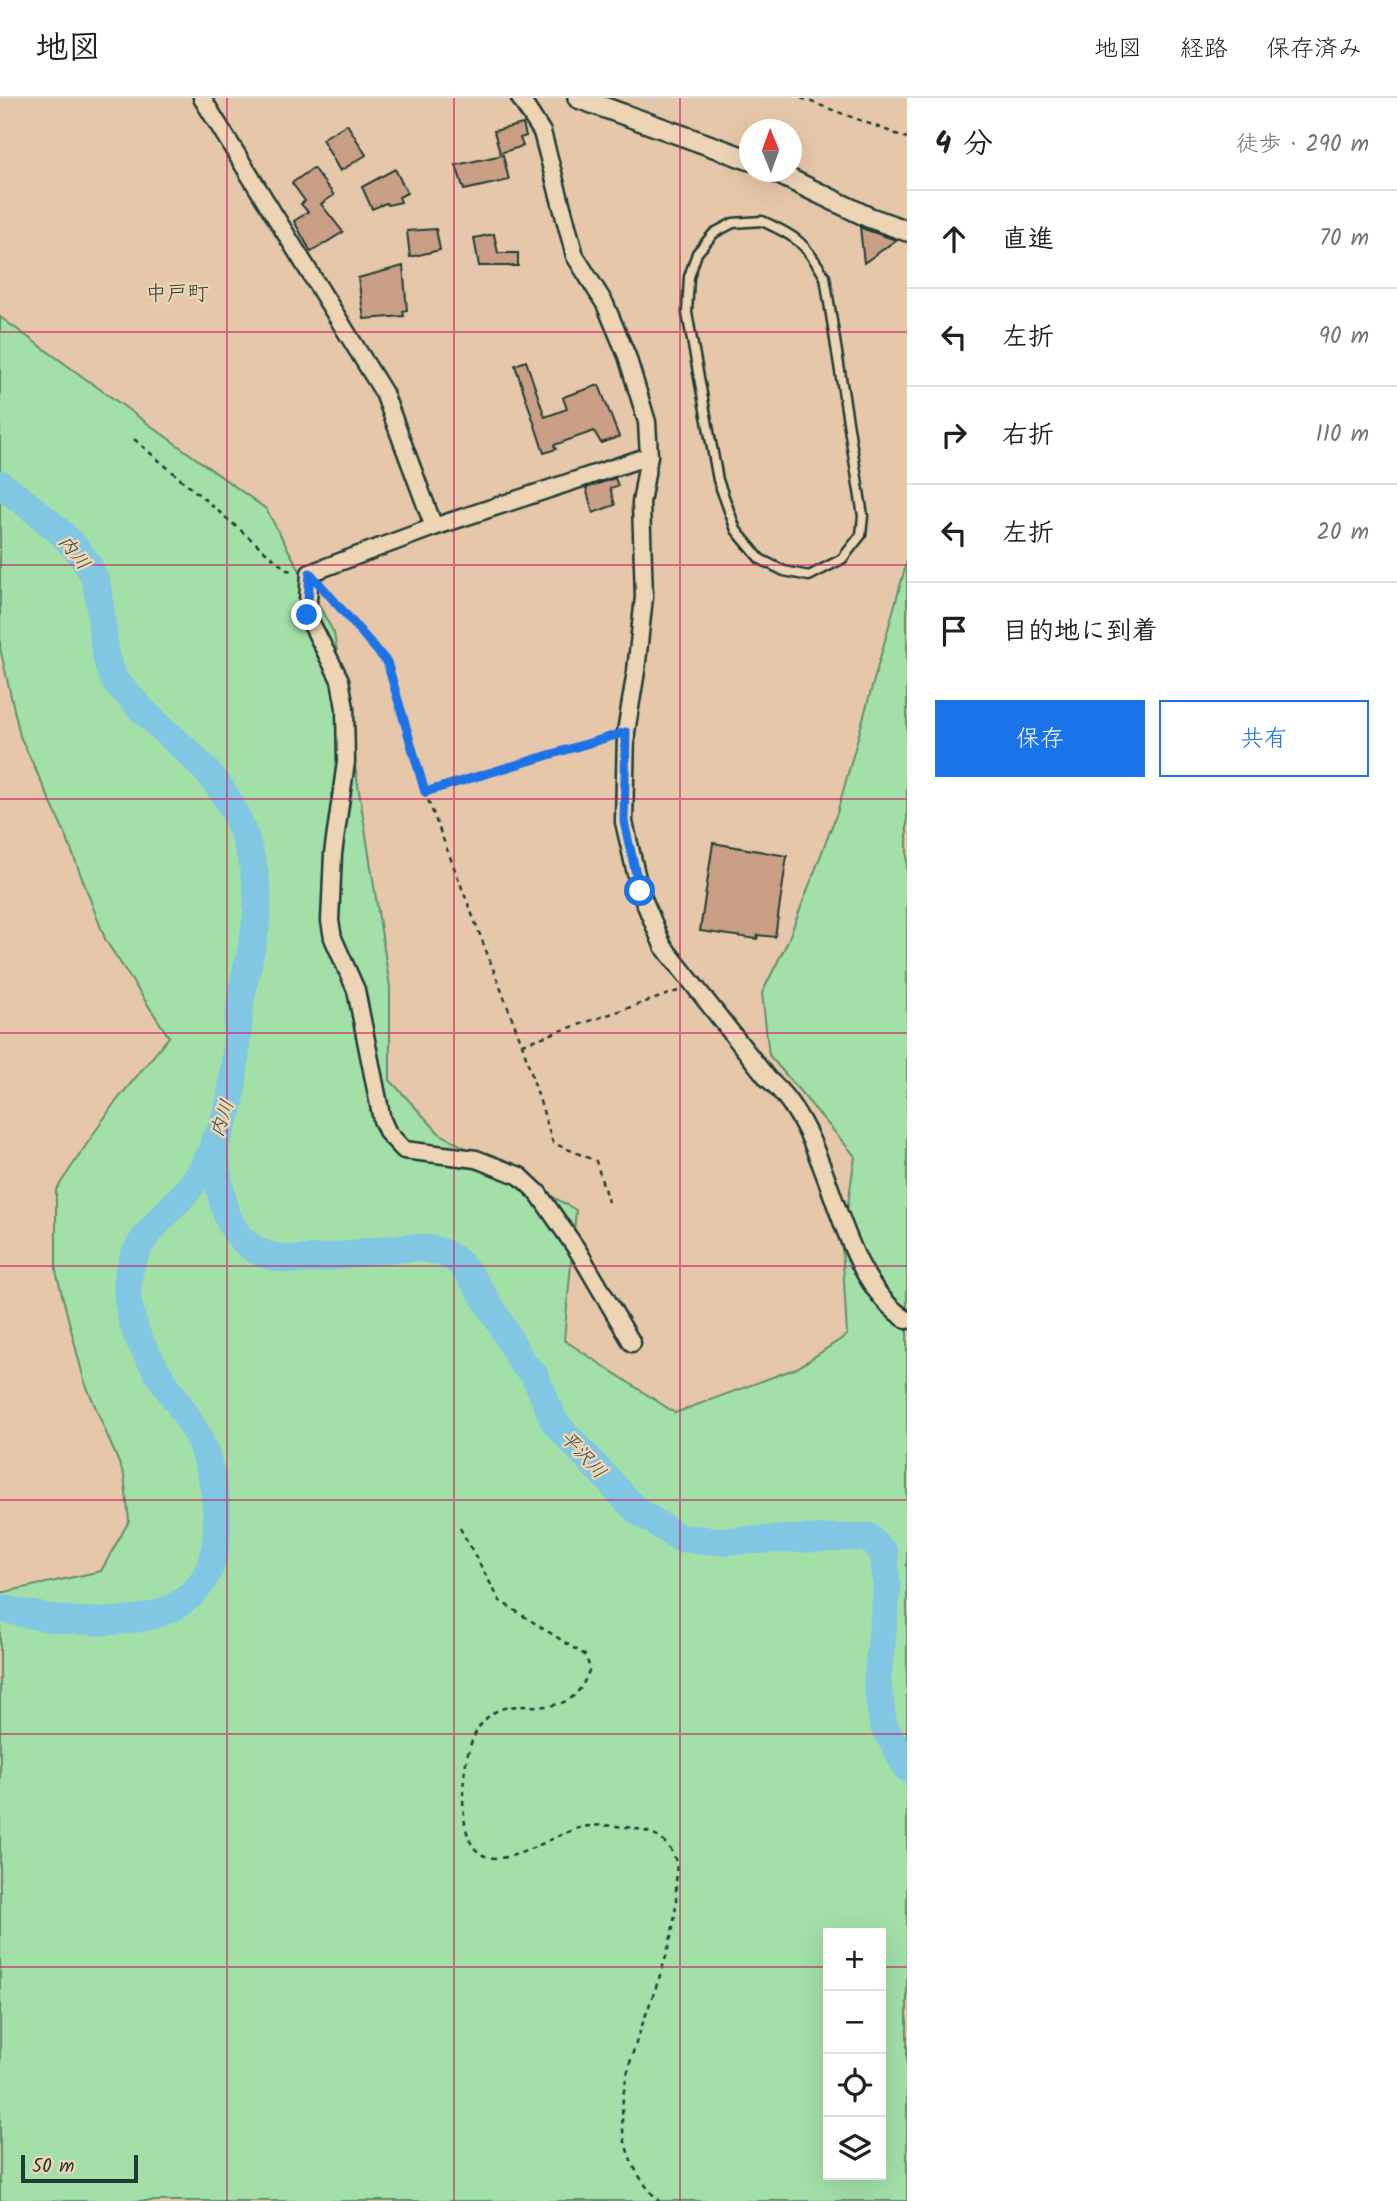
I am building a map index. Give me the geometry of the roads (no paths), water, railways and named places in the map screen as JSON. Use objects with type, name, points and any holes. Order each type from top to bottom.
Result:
[{"type":"street","points":[[201,98],[384,393],[434,527]]},
{"type":"street","points":[[520,98],[542,132],[575,256],[605,304],[627,356],[647,422],[649,456],[641,503],[644,597],[626,732],[624,822],[640,891],[663,946],[768,1079],[787,1095],[828,1181],[874,1290],[890,1309],[907,1320]]},
{"type":"street","points":[[579,98],[739,156]]},
{"type":"street","points":[[796,182],[868,217],[907,231]]},
{"type":"street","points":[[632,1343],[578,1251],[538,1193],[520,1176],[476,1159],[404,1150],[388,1133],[382,1119],[356,990],[333,937],[330,922],[333,854],[346,762],[345,708],[340,680],[307,615],[310,573],[434,527],[649,456]]},
{"type":"lane","points":[[762,221],[787,232],[808,247],[825,277],[841,389],[863,516],[862,535],[842,559],[809,576],[784,571],[760,559],[736,530],[718,480],[687,313],[689,277],[696,253],[714,233],[733,223],[762,221]]},
{"type":"waterway","name":"内川","points":[[0,484],[56,528],[90,569],[96,583],[106,654],[113,677],[144,712],[195,759],[218,785],[243,832],[257,891],[255,932],[241,999],[232,1089],[225,1119],[202,1170],[139,1246],[128,1278],[128,1299],[139,1339],[194,1429],[209,1465],[216,1503],[217,1528],[210,1568],[186,1599],[167,1610],[145,1617],[95,1622],[44,1617],[0,1608]]},
{"type":"waterway","name":"平沢川","points":[[214,1141],[225,1209],[237,1233],[253,1249],[273,1257],[296,1259],[416,1248],[439,1251],[453,1258],[470,1276],[523,1364],[534,1374],[555,1423],[637,1511],[680,1538],[720,1541],[868,1537],[884,1553],[887,1590],[877,1682],[883,1724],[907,1768]]},
{"type":"district","name":"中戸町","points":[[177,293]]}]
